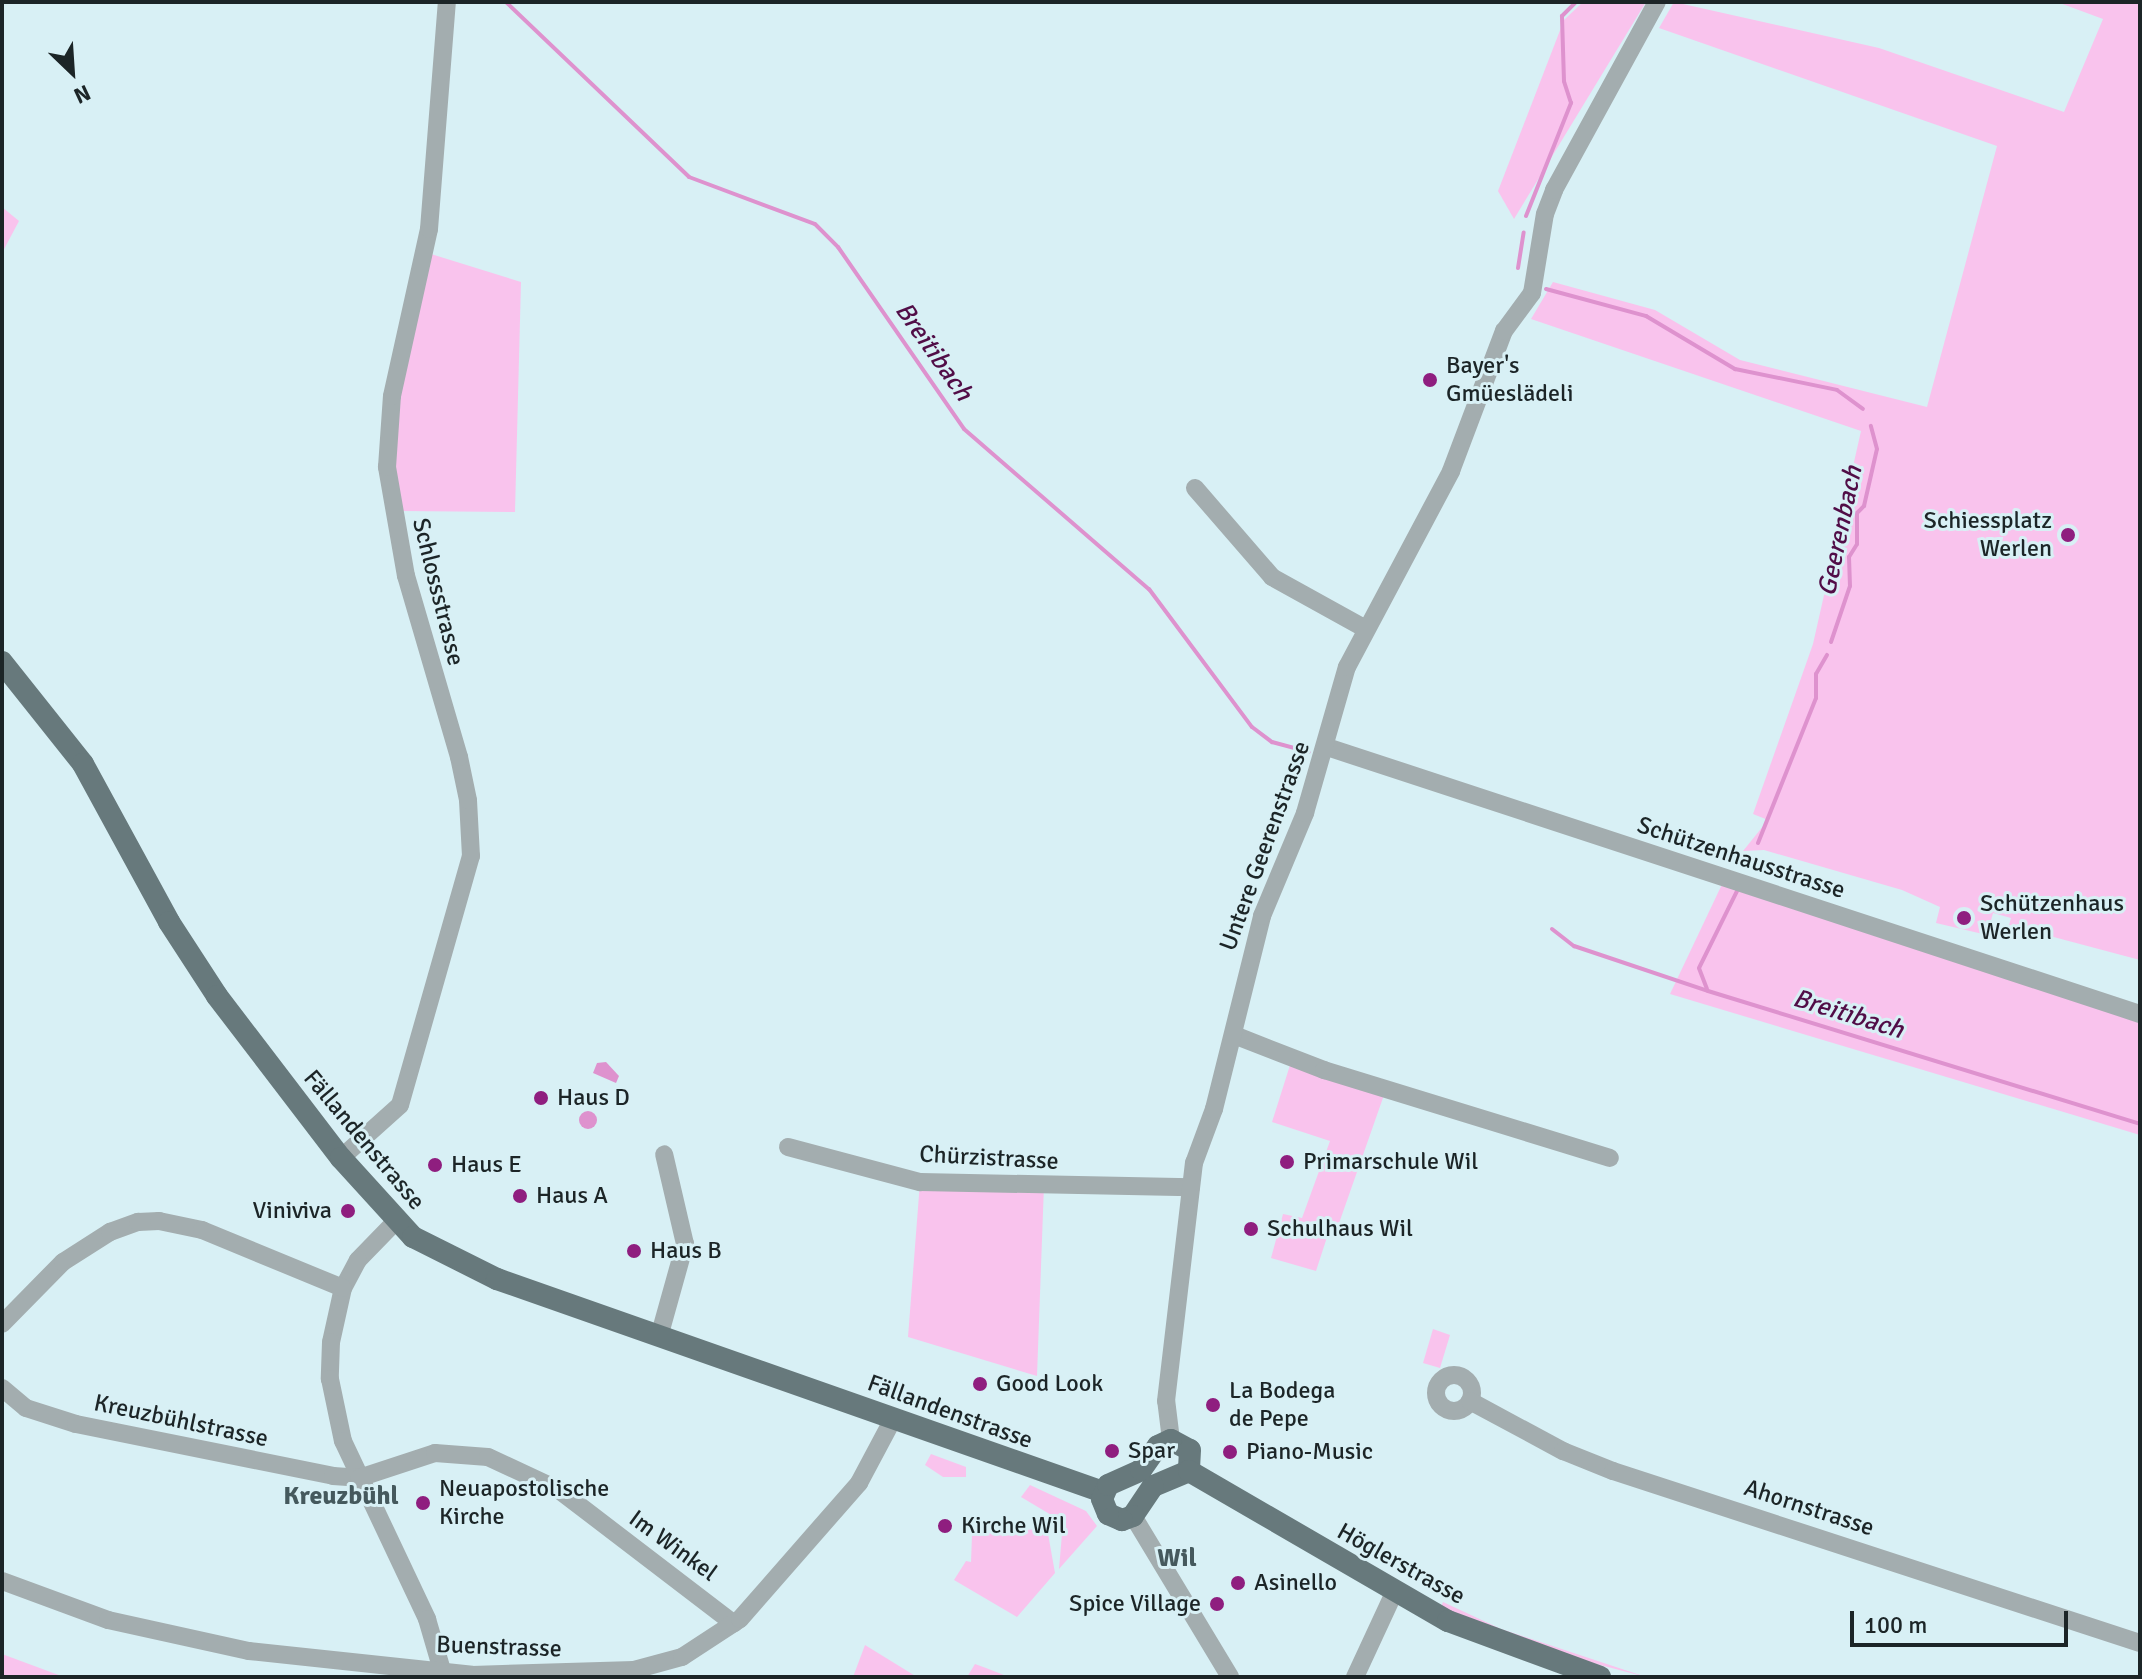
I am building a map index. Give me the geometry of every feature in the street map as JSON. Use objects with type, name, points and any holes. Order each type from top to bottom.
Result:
[{"type":"main road","name":"Fällandenstrasse","points":[[2,662],[83,764],[190,958],[341,1158],[395,1222],[462,1265],[892,1421],[1103,1492]]},
{"type":"main road","points":[[1171,1440],[1190,1450],[1189,1471],[1153,1486],[1133,1516],[1122,1520],[1108,1514],[1103,1492],[1112,1482],[1141,1470],[1158,1446],[1171,1440]]},
{"type":"main road","name":"Höglerstrasse","points":[[1189,1471],[1395,1591],[1482,1637],[1600,1677]]},
{"type":"street","name":"Schlossstrasse","points":[[341,1158],[400,1105],[471,856],[465,786],[406,576],[387,467],[392,396],[429,229],[447,2]]},
{"type":"street","name":"Untere Geerenstrasse","points":[[1171,1440],[1166,1401],[1191,1187],[1234,1035],[1253,945],[1327,747],[1347,667],[1445,485],[1504,331],[1532,293],[1545,214],[1554,190],[1657,2]]},
{"type":"street","points":[[1195,488],[1272,577],[1366,629]]},
{"type":"street","name":"Schützenhausstrasse","points":[[1327,747],[2140,1014]]},
{"type":"street","points":[[1234,1035],[1324,1070],[1610,1158]]},
{"type":"street","name":"Chürzistrasse","points":[[788,1147],[920,1182],[1191,1187]]},
{"type":"street","points":[[659,1337],[685,1244],[664,1154]]},
{"type":"street","points":[[2,1324],[63,1262],[138,1222],[194,1227],[343,1288]]},
{"type":"street","points":[[395,1222],[358,1260],[343,1288],[331,1342],[330,1379],[339,1430],[422,1606],[443,1674]]},
{"type":"street","name":"Kreuzbühlstrasse","points":[[2,1388],[26,1408],[76,1424],[359,1478]]},
{"type":"street","name":"Ahornstrasse","points":[[1470,1401],[1563,1451],[1613,1471],[2140,1643]]},
{"type":"street","name":"Buenstrasse","points":[[2,1581],[56,1605],[194,1641],[312,1659],[472,1675],[634,1670],[682,1657],[734,1624],[842,1505],[892,1421]]},
{"type":"street","name":"Im Winkel","points":[[359,1478],[435,1453],[488,1457],[559,1490],[734,1624]]},
{"type":"street","points":[[1133,1516],[1230,1677]]},
{"type":"street","points":[[1355,1677],[1395,1591]]},
{"type":"shaded area","points":[[1583,2],[1646,2],[1514,219],[1498,191],[1564,20]]},
{"type":"shaded area","points":[[1674,2],[1879,48],[2064,112],[2103,19],[2057,2],[2140,2],[2140,960],[2009,925],[2011,918],[1993,913],[1987,935],[1936,923],[1940,907],[1902,890],[1764,850],[1743,851],[1768,820],[1753,814],[1813,644],[1861,431],[1531,319],[1553,282],[1655,310],[1740,360],[1927,407],[1997,146],[1659,28]]},
{"type":"shaded area","points":[[2,207],[19,221],[2,253]]},
{"type":"shaded area","points":[[431,254],[521,282],[515,512],[402,511],[394,456],[396,410]]},
{"type":"shaded area","points":[[1725,878],[2140,1014],[2140,1135],[1670,994]]},
{"type":"shaded area","points":[[606,1062],[619,1076],[616,1083],[593,1073],[597,1063]]},
{"type":"shaded area","points":[[1291,1062],[1384,1095],[1337,1229],[1330,1228],[1316,1271],[1271,1258],[1283,1214],[1302,1218],[1330,1141],[1272,1122]]},
{"type":"shaded area","points":[[584,1111],[592,1111],[597,1120],[595,1127],[584,1129],[579,1124],[579,1116]]},
{"type":"shaded area","points":[[920,1182],[1044,1185],[1037,1376],[908,1337]]},
{"type":"shaded area","points":[[1433,1329],[1450,1335],[1440,1368],[1423,1363]]},
{"type":"shaded area","points":[[931,1454],[966,1467],[966,1477],[943,1477],[925,1465]]},
{"type":"shaded area","points":[[1030,1485],[1086,1511],[1097,1526],[1059,1569],[1063,1522],[1021,1497]]},
{"type":"shaded area","points":[[1047,1528],[1055,1573],[1017,1617],[954,1580],[966,1561],[971,1562],[972,1535]]},
{"type":"shaded area","points":[[1443,1602],[1501,1629],[1646,1677],[1562,1655],[1441,1607]]},
{"type":"shaded area","points":[[865,1645],[917,1677],[853,1677]]},
{"type":"shaded area","points":[[2,1654],[64,1677],[2,1677]]},
{"type":"shaded area","points":[[975,1664],[986,1668],[1009,1677],[967,1677]]},
{"type":"waterway","name":"Breitibach","points":[[506,2],[689,177],[815,224],[838,247],[964,429],[1149,589],[1252,727],[1272,742],[1309,752]]},
{"type":"waterway","name":"Geerenbach","points":[[1526,216],[1571,103],[1564,81],[1562,16],[1576,2]]},
{"type":"waterway","name":"Geerenbach","points":[[1518,268],[1524,232]]},
{"type":"waterway","name":"Geerenbach","points":[[1546,289],[1646,316],[1735,369],[1837,390],[1863,409]]},
{"type":"waterway","name":"Geerenbach","points":[[1831,642],[1850,586],[1849,557],[1857,544],[1857,513],[1864,506],[1877,449],[1871,426]]},
{"type":"waterway","name":"Geerenbach","points":[[1758,843],[1816,698],[1816,674],[1827,655]]},
{"type":"waterway","name":"Geerenbach","points":[[1707,989],[1699,968],[1737,891]]},
{"type":"waterway","name":"Breitibach","points":[[1552,929],[1574,946],[1708,991],[2140,1124]]},
{"type":"place","name":"Bayer's Gmüeslädeli","points":[[1430,380]]},
{"type":"place","name":"Schiessplatz Werlen","points":[[2068,535]]},
{"type":"place","name":"Schützenhaus Werlen","points":[[1964,918]]},
{"type":"place","name":"Haus D","points":[[541,1098]]},
{"type":"place","name":"Primarschule Wil","points":[[1287,1162]]},
{"type":"place","name":"Haus E","points":[[435,1165]]},
{"type":"place","name":"Haus A","points":[[520,1196]]},
{"type":"place","name":"Viniviva","points":[[348,1211]]},
{"type":"place","name":"Schulhaus Wil","points":[[1251,1229]]},
{"type":"place","name":"Haus B","points":[[634,1251]]},
{"type":"place","name":"Good Look","points":[[980,1384]]},
{"type":"place","name":"La Bodega de Pepe","points":[[1213,1405]]},
{"type":"place","name":"Spar","points":[[1112,1451]]},
{"type":"place","name":"Piano-Music","points":[[1230,1452]]},
{"type":"place","name":"Neuapostolische Kirche","points":[[423,1503]]},
{"type":"place","name":"Kirche Wil","points":[[945,1526]]},
{"type":"place","name":"Asinello","points":[[1238,1583]]},
{"type":"place","name":"Spice Village","points":[[1217,1604]]},
{"type":"district","name":"Kreuzbühl","points":[[341,1497]]},
{"type":"district","name":"Wil","points":[[1177,1559]]}]
